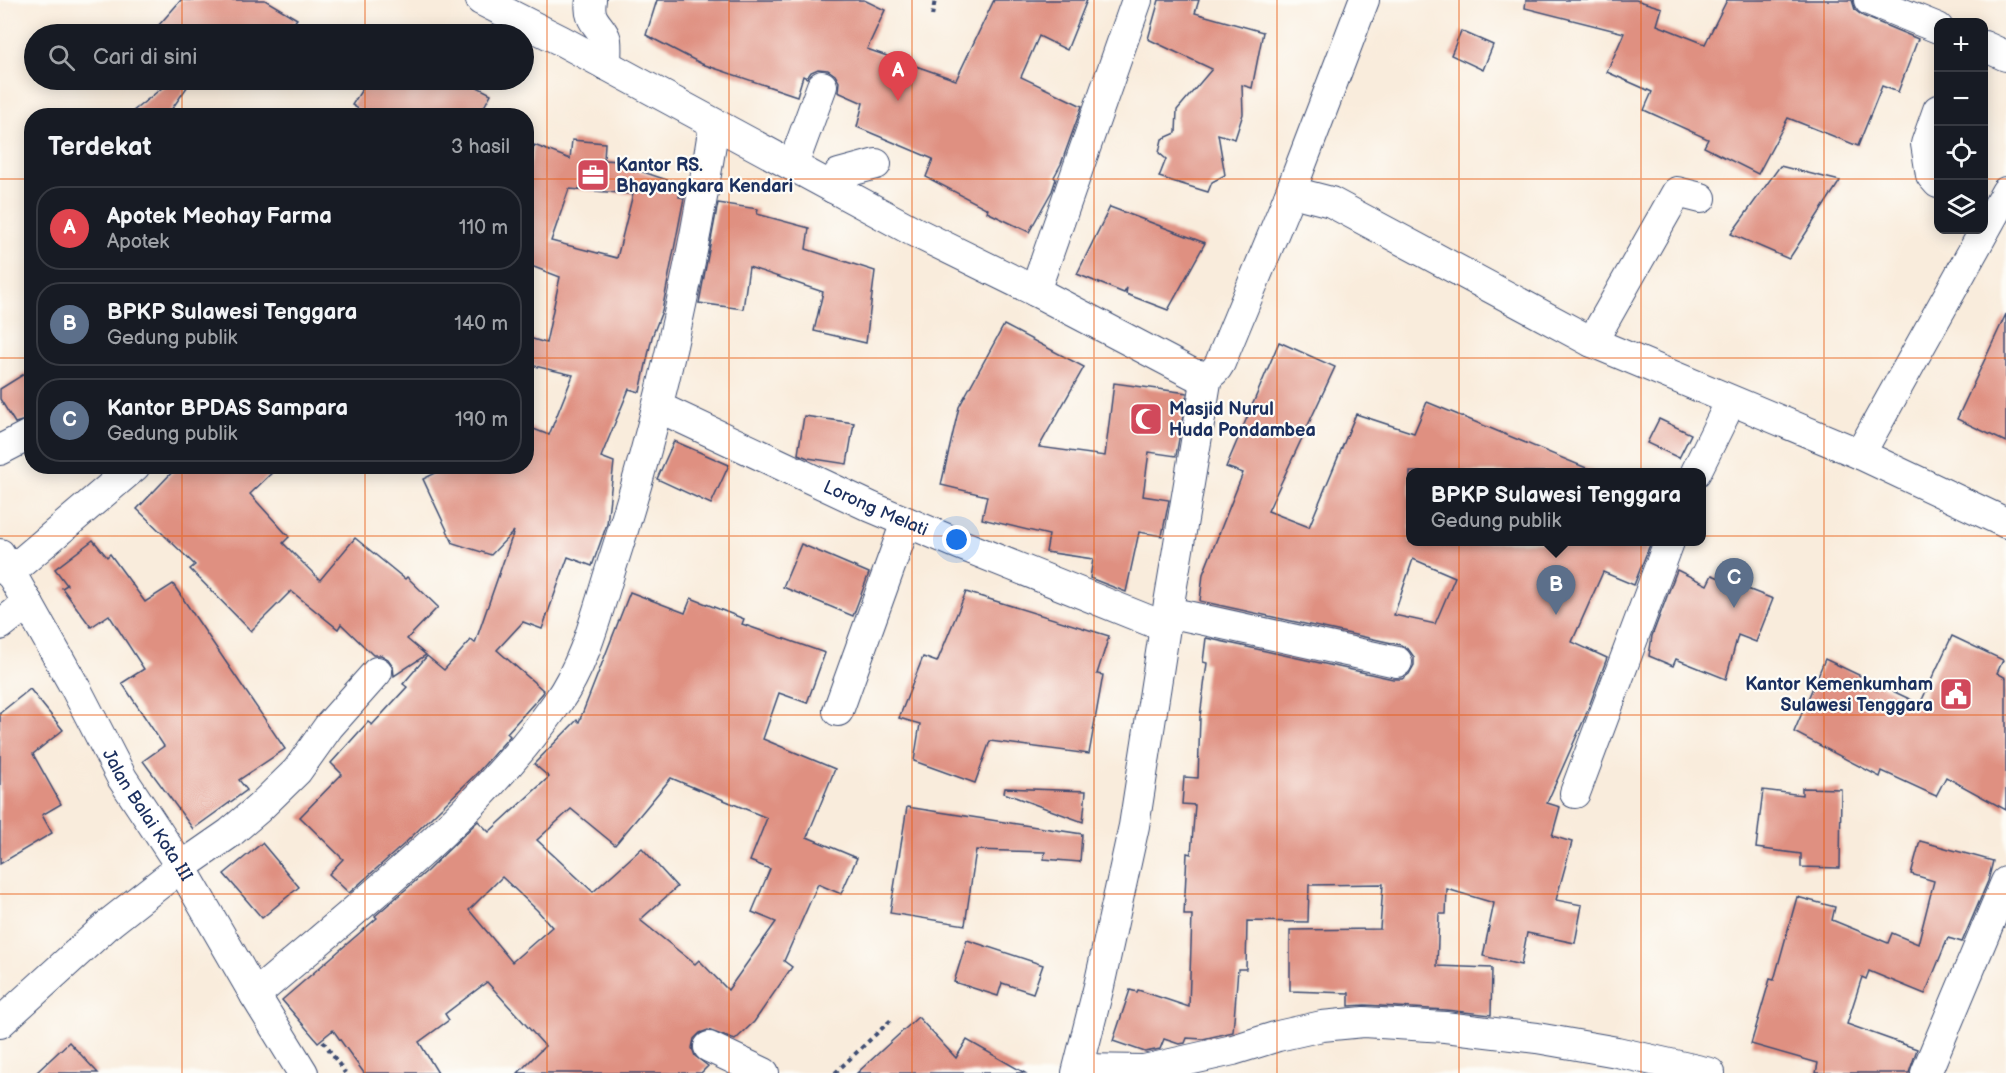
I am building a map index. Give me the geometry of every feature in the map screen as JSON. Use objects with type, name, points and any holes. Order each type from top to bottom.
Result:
[{"type":"street","points":[[591,0],[589,10],[605,38],[606,65]]},
{"type":"street","points":[[1035,291],[1137,0]]},
{"type":"street","points":[[534,27],[833,188],[918,219],[1035,291],[1193,374],[1208,376],[1213,374],[1220,363],[1289,196],[1365,0]]},
{"type":"street","points":[[1869,0],[1934,26]]},
{"type":"street","points":[[488,2],[529,24]]},
{"type":"street","points":[[1988,48],[2006,56]]},
{"type":"street","points":[[793,165],[822,86]]},
{"type":"street","points":[[1934,121],[1926,144],[1931,175],[1935,180]]},
{"type":"street","points":[[255,995],[431,844],[495,777],[557,703],[584,656],[658,407],[692,252],[714,125]]},
{"type":"street","points":[[833,188],[839,174],[876,164]]},
{"type":"street","points":[[1592,342],[1677,192],[1701,198]]},
{"type":"street","points":[[1289,196],[1300,194],[1331,202],[1592,342],[1860,454],[2006,523]]},
{"type":"street","points":[[1860,454],[1994,205]]},
{"type":"street","points":[[1208,376],[1166,620],[1134,826],[1079,1071],[1144,1070],[1231,1061],[1278,1036],[1322,1026],[1364,1022],[1445,1027],[1537,1038],[1617,1052],[1710,1073]]},
{"type":"street","points":[[1698,468],[1731,401]]},
{"type":"street","name":"Lorong Melati","points":[[658,407],[906,522],[1166,620],[1397,662]]},
{"type":"street","points":[[0,450],[24,438]]},
{"type":"street","points":[[4,563],[124,474]]},
{"type":"street","points":[[838,711],[906,522]]},
{"type":"street","points":[[1575,793],[1668,546]]},
{"type":"street","name":"Jalan Balai Kota III","points":[[4,563],[76,689],[122,778],[181,867],[303,1073]]},
{"type":"street","points":[[0,625],[28,603]]},
{"type":"street","points":[[0,1023],[111,922],[181,867],[230,833],[297,771],[329,726],[377,672]]},
{"type":"street","points":[[1926,1073],[2006,882]]},
{"type":"street","points":[[709,1047],[764,1073]]},
{"type":"path","points":[[932,16],[935,0]]},
{"type":"path","points":[[836,1073],[893,1018]]},
{"type":"path","points":[[323,1041],[345,1073]]},
{"type":"building","points":[[181,0],[265,0],[297,19],[293,24],[160,24]]},
{"type":"building","points":[[657,0],[864,0],[885,10],[867,49],[956,80],[994,0],[1087,0],[1067,50],[1039,36],[1021,77],[1082,106],[1054,177],[1056,179],[1052,191],[1029,232],[987,212],[988,209],[926,177],[933,159],[857,127],[863,103],[838,92],[839,82],[828,70],[818,69],[811,72],[807,78],[803,76],[797,96],[702,64],[646,35]]},
{"type":"building","points":[[1159,0],[1199,0],[1195,13],[1263,32],[1252,88],[1242,85],[1243,114],[1235,139],[1218,134],[1225,175],[1212,182],[1208,192],[1159,177],[1166,159],[1159,153],[1162,139],[1176,133],[1177,110],[1212,69],[1148,39]]},
{"type":"building","points":[[1526,0],[1636,0],[1662,8],[1657,25],[1705,44],[1727,0],[1852,0],[1855,10],[1863,16],[1918,39],[1898,92],[1882,86],[1858,146],[1788,118],[1758,174],[1704,147],[1708,139],[1644,110],[1652,92],[1607,72],[1624,33],[1525,8]]},
{"type":"building","points":[[1461,31],[1493,45],[1483,70],[1451,55]]},
{"type":"building","points":[[160,90],[185,90],[173,108],[137,108]]},
{"type":"building","points":[[362,90],[483,90],[491,94],[483,108],[357,108],[352,105]]},
{"type":"building","points":[[572,140],[605,143],[604,160],[619,161],[619,164],[682,185],[679,197],[684,198],[662,311],[652,337],[640,392],[629,389],[601,457],[614,462],[607,524],[592,566],[568,557],[542,629],[523,622],[497,650],[544,691],[543,693],[507,733],[510,736],[477,773],[403,845],[349,893],[329,874],[343,859],[300,817],[342,774],[331,763],[368,722],[372,725],[407,687],[403,684],[427,656],[444,670],[471,640],[475,643],[514,531],[491,555],[453,543],[423,479],[433,474],[534,474],[534,429],[549,435],[573,375],[534,366],[534,339],[546,343],[560,277],[534,267],[534,145],[570,159]],"holes":[[[569,189],[633,194],[617,258],[551,241]]]},
{"type":"building","points":[[1780,166],[1840,181],[1789,259],[1731,234]]},
{"type":"building","points":[[718,203],[758,209],[757,214],[809,228],[806,249],[875,271],[866,343],[814,331],[823,292],[749,267],[743,309],[699,303]]},
{"type":"building","points":[[1110,207],[1205,243],[1168,310],[1126,294],[1127,288],[1124,293],[1077,274]]},
{"type":"building","points":[[2006,314],[2006,442],[1957,419]]},
{"type":"building","points":[[1004,325],[1084,367],[1039,447],[1105,456],[1114,383],[1187,393],[1176,456],[1149,452],[1143,496],[1169,500],[1162,536],[1139,532],[1126,592],[1090,578],[1093,559],[1046,552],[1049,535],[982,519],[987,496],[941,485],[959,407]]},
{"type":"building","points":[[1279,342],[1335,367],[1268,511],[1309,527],[1356,414],[1414,433],[1427,402],[1586,468],[1406,468],[1406,546],[1649,546],[1634,585],[1603,572],[1572,642],[1607,658],[1585,717],[1547,803],[1560,807],[1552,836],[1572,842],[1556,900],[1582,905],[1575,943],[1527,933],[1521,965],[1483,956],[1494,903],[1447,889],[1446,914],[1439,914],[1437,966],[1492,968],[1491,1015],[1446,1010],[1349,1006],[1349,993],[1290,991],[1290,930],[1380,929],[1383,884],[1309,885],[1308,922],[1247,921],[1246,969],[1238,969],[1233,1032],[1203,1039],[1187,1038],[1185,1043],[1179,1044],[1164,1039],[1160,1049],[1145,1052],[1113,1041],[1130,990],[1137,992],[1138,990],[1189,1007],[1192,915],[1184,915],[1187,853],[1191,854],[1195,805],[1182,804],[1184,777],[1198,778],[1200,717],[1207,663],[1203,662],[1206,638],[1393,679],[1402,679],[1409,674],[1414,665],[1414,657],[1401,645],[1200,601],[1203,574],[1243,473],[1226,467]],"holes":[[[1413,559],[1455,577],[1435,624],[1394,615]]]},
{"type":"building","points":[[24,374],[24,420],[15,423],[0,399],[0,389]]},
{"type":"building","points":[[804,416],[854,423],[847,464],[808,458],[798,454]]},
{"type":"building","points":[[1659,419],[1691,434],[1679,458],[1647,443]]},
{"type":"building","points":[[674,441],[729,465],[711,504],[657,479]]},
{"type":"building","points":[[170,474],[271,474],[250,494],[289,537],[283,543],[320,580],[355,538],[405,579],[407,577],[438,607],[407,639],[426,655],[394,676],[393,666],[388,659],[381,655],[373,655],[341,624],[338,629],[291,591],[251,631],[190,569],[195,565],[137,509]]},
{"type":"building","points":[[93,540],[107,557],[110,554],[145,602],[173,584],[285,749],[239,780],[247,790],[193,829],[143,761],[164,746],[122,683],[144,669],[109,615],[91,627],[62,588],[67,585],[55,569]]},
{"type":"building","points":[[801,544],[869,573],[853,616],[783,587]]},
{"type":"building","points":[[1677,570],[1707,585],[1712,575],[1773,599],[1756,642],[1738,635],[1726,679],[1676,659],[1673,666],[1649,656],[1652,636]]},
{"type":"building","points":[[630,592],[685,613],[691,598],[744,619],[742,624],[825,653],[807,703],[779,693],[763,739],[835,769],[807,837],[857,858],[841,894],[818,884],[784,961],[792,967],[754,1022],[735,1040],[708,1030],[700,1033],[694,1039],[692,1048],[695,1056],[708,1066],[701,1073],[518,1073],[545,1046],[487,982],[445,1014],[449,1020],[419,1042],[438,1073],[364,1073],[333,1030],[318,1042],[282,1000],[377,918],[375,916],[427,871],[478,821],[489,832],[549,777],[534,764],[577,720],[579,722]],"holes":[[[671,778],[767,818],[750,861],[770,869],[752,912],[776,922],[728,990],[699,960],[695,964],[640,920],[677,887],[642,848],[593,892],[537,840],[571,809],[615,845]],[[502,877],[552,927],[512,962],[469,910]]]},
{"type":"building","points":[[966,592],[1109,636],[1097,674],[1103,675],[1089,754],[990,741],[975,783],[914,761],[920,724],[899,718],[923,657],[937,662]]},
{"type":"building","points":[[1952,636],[2003,660],[1997,673],[2006,678],[2006,810],[1946,777],[1936,796],[1882,771],[1880,777],[1794,732],[1825,659],[1920,704]]},
{"type":"building","points":[[30,689],[63,730],[33,754],[61,804],[42,815],[52,833],[0,864],[0,713]]},
{"type":"building","points":[[1005,788],[1086,791],[1083,822],[1004,793]]},
{"type":"building","points":[[1802,788],[1841,789],[1840,868],[1801,867],[1801,854],[1756,848],[1763,790],[1802,795]]},
{"type":"building","points":[[907,807],[1082,834],[1080,862],[1044,859],[1045,852],[976,850],[965,925],[890,913]]},
{"type":"building","points":[[1920,841],[1993,861],[1988,881],[1962,942],[1948,938],[1925,994],[1869,971],[1866,979],[1862,977],[1847,1024],[1917,1049],[1909,1073],[1816,1073],[1818,1063],[1751,1044],[1770,979],[1774,980],[1797,897],[1835,907],[1832,920],[1888,943],[1892,933],[1918,944],[1934,881],[1911,874]]},
{"type":"building","points":[[262,843],[299,887],[262,918],[224,874]]},
{"type":"building","points":[[967,940],[1043,965],[1033,993],[1002,983],[998,996],[954,982]]},
{"type":"building","points":[[918,1017],[956,1058],[967,1040],[1025,1073],[857,1073]]},
{"type":"building","points":[[69,1042],[98,1073],[36,1073]]},
{"type":"place","name":"Apotek Meohay Farma","points":[[898,101]]},
{"type":"place","name":"Kantor RS. Bhayangkara Kendari","points":[[593,175]]},
{"type":"place","name":"Masjid Nurul Huda Pondambea","points":[[1146,419]]},
{"type":"place","name":"Kantor BPDAS Sampara","points":[[1734,608]]},
{"type":"place","name":"BPKP Sulawesi Tenggara","points":[[1556,615]]},
{"type":"place","name":"Kantor Kemenkumham Sulawesi Tenggara","points":[[1956,694]]}]
